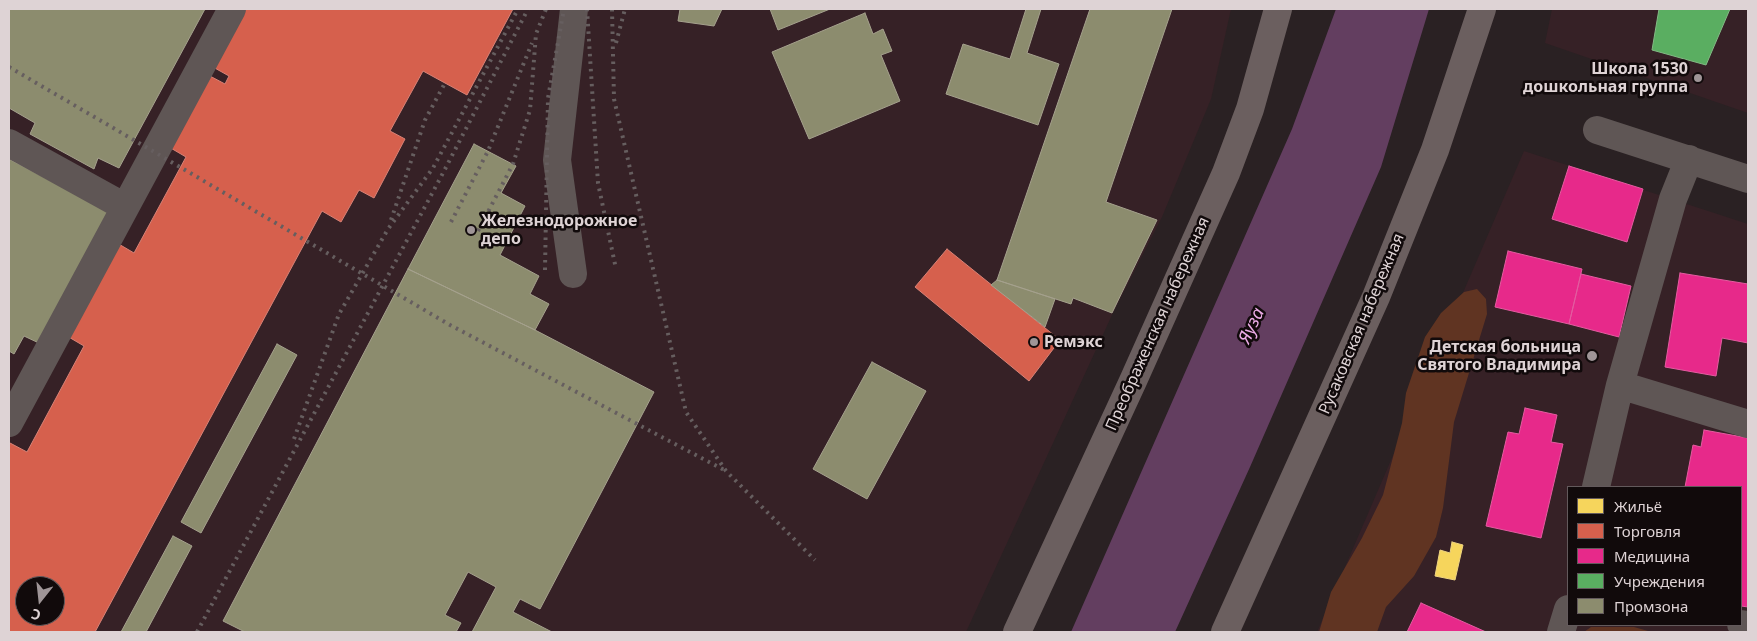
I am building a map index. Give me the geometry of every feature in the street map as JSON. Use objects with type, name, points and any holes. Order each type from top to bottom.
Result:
[{"type":"main road","name":"Преображенская набережная","points":[[1017,632],[1133,381],[1226,173],[1250,109],[1278,9]]},
{"type":"main road","name":"Русаковская набережная","points":[[1225,632],[1376,297],[1435,150],[1482,9]]},
{"type":"lane","points":[[9,423],[232,9]]},
{"type":"lane","points":[[573,274],[557,160],[574,9]]},
{"type":"lane","points":[[1597,130],[1748,179]]},
{"type":"lane","points":[[9,143],[125,207]]},
{"type":"lane","points":[[1596,486],[1620,385],[1674,199],[1689,160]]},
{"type":"lane","points":[[1620,385],[1748,424]]},
{"type":"lane","points":[[1561,632],[1567,611]]},
{"type":"shaded area","points":[[9,9],[1231,9],[1211,99],[1162,217],[1112,315],[966,632],[9,632]]},
{"type":"shaded area","name":"Школа 1530 дошкольная группа","points":[[1552,9],[1748,9],[1748,113],[1545,43]]},
{"type":"shaded area","name":"Детская больница Святого Владимира","points":[[1524,151],[1748,224],[1748,632],[1317,632]]},
{"type":"shaded area","points":[[1477,289],[1486,299],[1487,314],[1454,422],[1443,508],[1436,537],[1414,576],[1386,607],[1377,632],[1319,632],[1331,592],[1362,538],[1383,495],[1402,423],[1406,393],[1425,337],[1441,313],[1464,292]]},
{"type":"shaded area","points":[[1591,627],[1634,627],[1648,631],[1682,632],[1584,632]]},
{"type":"water","name":"Яуза","points":[[1336,9],[1429,9],[1381,167],[1250,467],[1175,632],[1071,632],[1292,129]]},
{"type":"building: Жильё","points":[[1452,542],[1463,545],[1455,580],[1435,576],[1440,550],[1450,553]]},
{"type":"building: Торговля","points":[[244,9],[513,9],[467,95],[423,71],[390,131],[405,139],[374,198],[359,190],[341,222],[322,211],[95,632],[9,632],[9,444],[27,452],[84,346],[67,336],[117,243],[134,253],[186,157],[169,147],[208,75],[225,84],[229,76],[213,67]]},
{"type":"building: Торговля","points":[[947,249],[1060,340],[1029,381],[915,287]]},
{"type":"building: Медицина","points":[[1569,166],[1643,189],[1627,242],[1552,219]]},
{"type":"building: Медицина","points":[[1508,251],[1582,269],[1569,324],[1495,307]]},
{"type":"building: Медицина","points":[[1680,273],[1748,284],[1748,343],[1722,338],[1716,376],[1665,367]]},
{"type":"building: Медицина","points":[[1581,274],[1631,286],[1619,337],[1569,324]]},
{"type":"building: Медицина","points":[[1525,408],[1557,415],[1551,442],[1563,444],[1541,538],[1486,526],[1508,432],[1519,434]]},
{"type":"building: Медицина","points":[[1704,430],[1748,438],[1748,607],[1742,606],[1742,486],[1685,486],[1693,445],[1701,447]]},
{"type":"building: Медицина","points":[[1421,603],[1486,632],[1407,632]]},
{"type":"building: Учреждения","points":[[1659,9],[1730,9],[1706,65],[1652,50]]},
{"type":"building: Промзона","points":[[9,9],[205,9],[119,168],[98,158],[94,169],[30,134],[35,123],[9,108]]},
{"type":"building: Промзона","points":[[680,9],[722,9],[714,26],[678,21]]},
{"type":"building: Промзона","points":[[770,9],[830,9],[778,30]]},
{"type":"building: Промзона","points":[[1026,9],[1041,9],[1027,53],[1059,64],[1038,125],[946,94],[963,44],[1010,59]]},
{"type":"building: Промзона","points":[[1090,9],[1172,9],[1106,202],[1157,220],[1112,313],[1073,298],[1071,304],[997,280]]},
{"type":"building: Промзона","points":[[865,13],[873,34],[883,29],[892,51],[881,55],[900,101],[809,139],[772,52]]},
{"type":"building: Промзона","name":"Железнодорожное депо","points":[[474,144],[516,166],[501,193],[525,206],[500,255],[539,276],[530,294],[549,304],[535,330],[408,269]]},
{"type":"building: Промзона","points":[[9,159],[110,212],[41,344],[24,336],[14,354],[9,351]]},
{"type":"building: Промзона","points":[[408,269],[535,330],[654,392],[540,609],[520,599],[513,612],[552,632],[472,632],[496,587],[468,572],[445,615],[461,623],[456,632],[245,632],[223,621]]},
{"type":"building: Промзона","points":[[997,280],[1055,299],[1045,327],[991,285]]},
{"type":"building: Промзона","points":[[277,344],[297,355],[201,533],[181,522]]},
{"type":"building: Промзона","points":[[872,362],[926,391],[867,499],[813,469]]},
{"type":"building: Промзона","points":[[173,536],[192,546],[146,632],[121,632]]},
{"type":"railway","points":[[294,439],[339,314],[388,229],[433,168],[518,9]]},
{"type":"railway","points":[[197,632],[443,173],[528,9]]},
{"type":"railway","points":[[478,231],[513,164],[530,110],[536,34],[546,9]]},
{"type":"railway","points":[[545,270],[548,98],[564,9]]},
{"type":"railway","points":[[587,9],[598,183],[616,269]]},
{"type":"railway","points":[[612,9],[614,99],[686,412],[726,471],[815,560]]},
{"type":"railway","points":[[616,43],[625,9]]},
{"type":"railway","points":[[451,222],[488,151],[532,43]]},
{"type":"railway","points":[[9,67],[450,325],[726,471]]},
{"type":"railway","points":[[391,220],[425,120],[445,83]]},
{"type":"place","name":"Школа 1530 дошкольная группа","points":[[1698,78]]},
{"type":"place","name":"Железнодорожное депо","points":[[471,230]]},
{"type":"place","name":"Ремэкс","points":[[1034,342]]},
{"type":"place","name":"Детская больница Святого Владимира","points":[[1592,356]]}]
